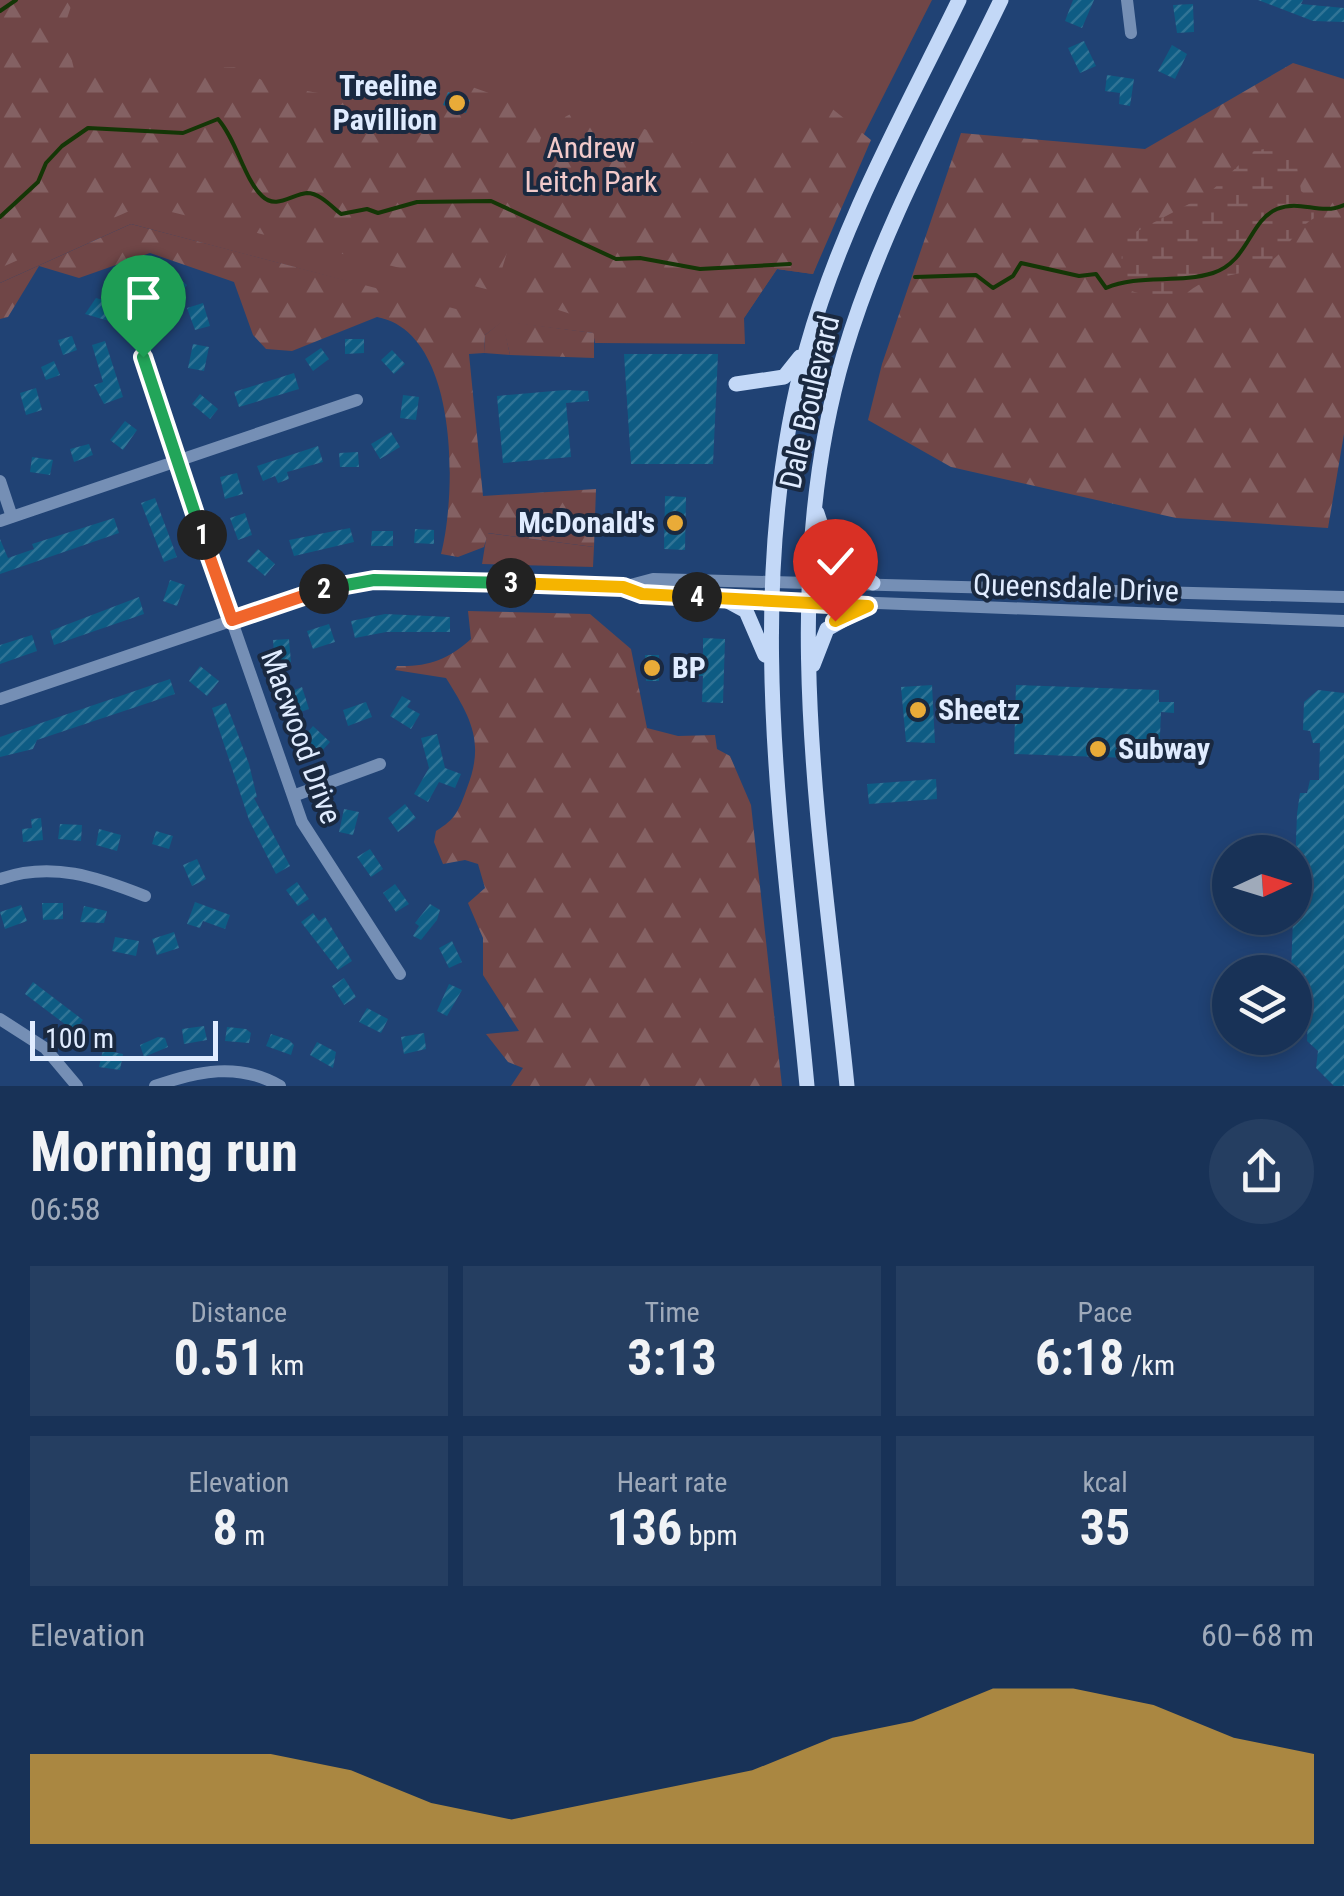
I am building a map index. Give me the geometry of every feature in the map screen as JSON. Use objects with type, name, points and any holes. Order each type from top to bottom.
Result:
[{"type":"main road","name":"Dale Boulevard","points":[[807,1086],[770,668],[770,582],[780,477],[808,345],[841,247],[959,0]]},
{"type":"main road","name":"Dale Boulevard","points":[[847,1086],[810,674],[807,582],[815,500],[835,391],[864,294],[901,203],[1001,0]]},
{"type":"main road","points":[[736,384],[784,377],[808,345]]},
{"type":"main road","points":[[815,500],[830,555],[873,583]]},
{"type":"main road","points":[[722,598],[740,604],[750,617],[770,668]]},
{"type":"main road","points":[[810,674],[827,629],[868,606]]},
{"type":"street","points":[[1127,0],[1131,33]]},
{"type":"street","name":"Macwood Drive","points":[[145,328],[146,372],[292,796],[315,847],[400,974]]},
{"type":"street","points":[[0,481],[6,519],[357,400]]},
{"type":"street","name":"Queensdale Drive","points":[[623,587],[644,580],[807,582],[1344,597]]},
{"type":"street","points":[[0,699],[232,620],[358,582],[623,587]]},
{"type":"street","name":"Queensdale Drive","points":[[623,587],[642,594],[868,606],[1344,621]]},
{"type":"street","points":[[292,796],[380,764]]},
{"type":"street","points":[[0,880],[33,872],[72,871],[145,896]]},
{"type":"street","points":[[0,1019],[45,1048],[77,1086]]},
{"type":"street","points":[[154,1086],[218,1070],[258,1075],[280,1086]]},
{"type":"green space","name":"Andrew Leitch Park","points":[[0,0],[932,0],[858,146],[813,274],[777,269],[744,318],[745,344],[595,343],[593,333],[503,322],[510,355],[484,353],[485,335],[501,322],[131,224],[0,283]]},
{"type":"green space","points":[[0,0],[73,0],[64,28],[75,73],[234,67],[273,85],[352,99],[416,77],[458,82],[548,114],[497,286],[490,290],[143,205],[0,268]]},
{"type":"green space","points":[[1293,63],[1344,79],[1344,434],[1328,528],[1176,518],[951,467],[868,420],[882,364],[961,133],[1145,149]]},
{"type":"green space","points":[[825,103],[871,140],[813,274],[777,269],[744,318],[596,322],[511,295],[565,117],[578,110],[762,163],[767,147]]},
{"type":"green space","points":[[1275,147],[1297,164],[1301,191],[1325,213],[1306,224],[1274,258],[1255,269],[1198,285],[1180,301],[1167,302],[1112,285],[1121,277],[1122,247],[1128,236],[1208,194],[1254,151]]},
{"type":"green space","points":[[131,224],[502,321],[594,333],[594,358],[510,355],[502,322],[485,335],[484,353],[469,354],[483,496],[596,489],[594,547],[488,533],[484,547],[458,557],[441,554],[449,493],[449,456],[438,382],[424,352],[404,329],[377,317],[292,351],[266,349],[253,335],[234,282],[150,253],[79,278],[39,266],[8,317],[0,319],[0,283]]},
{"type":"green space","points":[[487,533],[594,547],[593,567],[482,564]]},
{"type":"green space","points":[[468,611],[590,614],[631,649],[647,728],[678,736],[715,735],[717,749],[730,756],[751,805],[782,1086],[511,1086],[523,1068],[508,1062],[486,1034],[519,1031],[483,975],[483,938],[468,903],[485,888],[478,864],[465,860],[443,864],[434,842],[436,831],[456,813],[467,788],[475,757],[473,731],[446,678],[395,670],[397,666],[437,661],[471,639]]},
{"type":"building","points":[[1073,0],[1094,0],[1082,28],[1065,21]]},
{"type":"building","points":[[1258,0],[1303,0],[1301,4],[1344,8],[1344,22],[1313,21]]},
{"type":"building","points":[[1193,4],[1194,32],[1177,33],[1173,5]]},
{"type":"building","points":[[1084,41],[1096,66],[1080,73],[1068,48]]},
{"type":"building","points":[[1172,45],[1187,54],[1175,79],[1158,71]]},
{"type":"building","points":[[1107,75],[1134,79],[1130,106],[1119,104],[1120,93],[1105,91]]},
{"type":"building","name":"Treeline Pavillion","points":[[448,92],[470,100],[466,113],[443,105]]},
{"type":"building","points":[[137,270],[142,284],[123,291],[118,277]]},
{"type":"building","points":[[171,273],[187,285],[179,296],[163,285]]},
{"type":"building","points":[[96,298],[114,303],[109,321],[85,314]]},
{"type":"building","points":[[203,303],[210,326],[195,330],[187,308]]},
{"type":"building","points":[[72,336],[77,350],[63,355],[58,340]]},
{"type":"building","points":[[345,339],[364,339],[364,353],[345,354]]},
{"type":"building","points":[[105,341],[123,397],[104,404],[94,385],[103,382],[92,345]]},
{"type":"building","points":[[193,344],[209,347],[204,371],[188,368]]},
{"type":"building","points":[[321,348],[329,359],[313,371],[305,359]]},
{"type":"building","points":[[392,350],[405,364],[394,374],[381,360]]},
{"type":"building","points":[[624,354],[718,354],[713,464],[631,464]]},
{"type":"building","points":[[54,361],[60,375],[46,380],[41,367]]},
{"type":"building","points":[[294,373],[299,389],[239,407],[234,392]]},
{"type":"building","points":[[36,388],[42,410],[26,415],[20,393]]},
{"type":"building","points":[[588,391],[589,401],[566,403],[571,457],[503,463],[497,396]]},
{"type":"building","points":[[200,394],[218,409],[210,419],[192,404]]},
{"type":"building","points":[[403,395],[419,397],[416,420],[400,418]]},
{"type":"building","points":[[125,421],[137,430],[123,450],[110,440]]},
{"type":"building","points":[[391,432],[400,447],[380,459],[371,444]]},
{"type":"building","points":[[89,444],[93,455],[74,462],[70,449]]},
{"type":"building","points":[[318,446],[323,462],[287,472],[289,479],[278,483],[275,476],[263,481],[257,466]]},
{"type":"building","points":[[358,452],[359,467],[340,467],[339,453]]},
{"type":"building","points":[[32,457],[53,460],[50,475],[30,472]]},
{"type":"building","points":[[237,473],[243,494],[225,499],[220,477]]},
{"type":"building","name":"McDonald's","points":[[665,496],[686,497],[685,550],[664,549]]},
{"type":"building","points":[[155,498],[177,557],[164,562],[141,503]]},
{"type":"building","points":[[245,513],[252,535],[238,540],[230,518]]},
{"type":"building","points":[[114,518],[119,533],[0,574],[0,539],[8,558],[34,549],[32,544]]},
{"type":"building","points":[[350,528],[354,542],[294,556],[289,540]]},
{"type":"building","points":[[415,529],[434,530],[434,544],[414,543]]},
{"type":"building","points":[[372,531],[393,531],[393,546],[371,546]]},
{"type":"building","points":[[258,549],[275,564],[265,576],[247,561]]},
{"type":"building","points":[[170,580],[185,585],[177,606],[163,601]]},
{"type":"building","points":[[139,597],[144,614],[54,645],[50,631]]},
{"type":"building","points":[[385,614],[450,617],[450,632],[386,632],[355,638],[351,621]]},
{"type":"building","points":[[329,624],[335,642],[313,649],[307,631]]},
{"type":"building","points":[[32,635],[37,651],[0,664],[0,645]]},
{"type":"building","name":"BP","points":[[703,638],[725,639],[723,703],[702,702],[703,676],[690,676],[690,662],[703,663]]},
{"type":"building","points":[[289,639],[291,662],[275,664],[273,640]]},
{"type":"building","name":"BP","points":[[645,655],[659,655],[659,681],[646,681]]},
{"type":"building","points":[[200,666],[219,681],[207,696],[189,681]]},
{"type":"building","points":[[170,679],[175,694],[37,740],[33,749],[0,757],[0,737]]},
{"type":"building","name":"Sheetz","points":[[932,685],[935,743],[906,742],[901,687]]},
{"type":"building","points":[[1016,685],[1159,690],[1159,702],[1174,702],[1174,713],[1161,712],[1159,759],[1014,754]]},
{"type":"building","points":[[302,687],[309,709],[295,714],[287,693]]},
{"type":"building","points":[[1318,690],[1344,693],[1344,1086],[1334,1086],[1316,1068],[1318,1051],[1312,1046],[1312,955],[1292,955],[1292,935],[1312,935],[1312,835],[1296,835],[1297,814],[1300,793],[1307,793],[1310,780],[1319,780],[1320,743],[1313,743],[1310,731],[1303,730],[1304,702]]},
{"type":"building","points":[[402,696],[411,701],[407,707],[420,714],[411,729],[390,716]]},
{"type":"building","points":[[366,702],[372,717],[348,726],[343,710]]},
{"type":"building","points":[[226,703],[249,764],[257,797],[254,798],[290,866],[276,874],[249,820],[212,708]]},
{"type":"building","points":[[313,726],[330,742],[319,754],[302,739]]},
{"type":"building","points":[[437,734],[445,768],[461,774],[455,788],[439,782],[428,802],[414,794],[429,768],[421,738]]},
{"type":"building","name":"Sheetz","points":[[936,779],[937,799],[869,804],[867,784]]},
{"type":"building","points":[[405,804],[416,818],[398,832],[388,818]]},
{"type":"building","points":[[344,809],[359,812],[353,835],[339,832]]},
{"type":"building","points":[[41,818],[43,840],[23,842],[22,829],[32,828],[31,819]]},
{"type":"building","points":[[60,824],[82,825],[81,841],[58,839]]},
{"type":"building","points":[[99,829],[121,835],[117,851],[96,845]]},
{"type":"building","points":[[156,831],[173,836],[169,849],[152,844]]},
{"type":"building","points":[[370,849],[383,869],[371,877],[357,857]]},
{"type":"building","points":[[197,859],[206,879],[192,886],[183,865]]},
{"type":"building","points":[[297,882],[309,899],[298,906],[286,890]]},
{"type":"building","points":[[395,884],[409,904],[396,912],[383,893]]},
{"type":"building","points":[[195,902],[230,915],[225,929],[203,921],[200,928],[187,924]]},
{"type":"building","points":[[42,903],[63,903],[63,919],[43,920]]},
{"type":"building","points":[[430,904],[440,910],[421,940],[413,936],[419,926],[415,923]]},
{"type":"building","points":[[21,905],[27,921],[5,929],[0,912]]},
{"type":"building","points":[[84,906],[107,911],[104,923],[80,922]]},
{"type":"building","points":[[313,913],[319,921],[325,917],[352,961],[338,970],[301,922]]},
{"type":"building","points":[[174,932],[179,948],[157,955],[152,939]]},
{"type":"building","points":[[115,937],[139,941],[136,956],[112,951]]},
{"type":"building","points":[[452,941],[462,962],[449,968],[439,948]]},
{"type":"building","points":[[344,978],[356,997],[344,1005],[332,986]]},
{"type":"building","points":[[33,982],[83,1020],[74,1031],[25,994]]},
{"type":"building","points":[[449,984],[462,990],[447,1016],[437,1011]]},
{"type":"building","points":[[367,1008],[388,1019],[381,1033],[359,1022]]},
{"type":"building","points":[[204,1026],[207,1040],[184,1044],[182,1029]]},
{"type":"building","points":[[227,1027],[246,1029],[251,1033],[249,1043],[225,1041]]},
{"type":"building","points":[[424,1033],[426,1049],[404,1054],[401,1037]]},
{"type":"building","points":[[271,1034],[294,1045],[291,1055],[266,1046]]},
{"type":"building","points":[[165,1038],[168,1047],[144,1057],[140,1045]]},
{"type":"building","points":[[317,1042],[336,1052],[333,1068],[310,1055]]},
{"type":"building","points":[[103,1050],[123,1054],[120,1070],[99,1067]]},
{"type":"waterway","points":[[0,11],[16,0]]},
{"type":"waterway","points":[[0,217],[38,182],[46,163],[62,146],[88,128],[183,133],[218,119],[256,189],[273,202],[307,193],[321,198],[341,214],[367,209],[378,213],[417,202],[491,201],[616,259],[640,258],[700,269],[790,264]]},
{"type":"waterway","points":[[915,277],[976,275],[993,288],[1013,276],[1021,263],[1079,276],[1096,274],[1106,288],[1131,281],[1200,276],[1234,260],[1260,222],[1277,209],[1344,205]]},
{"type":"place","name":"Treeline Pavillion","points":[[457,103]]},
{"type":"place","name":"McDonald's","points":[[675,523]]},
{"type":"place","name":"BP","points":[[652,668]]},
{"type":"place","name":"Sheetz","points":[[918,710]]},
{"type":"place","name":"Subway","points":[[1098,749]]},
{"type":"route","points":[[143,357],[232,620],[328,588],[392,580],[623,587],[642,594],[868,606],[835,621]]}]
